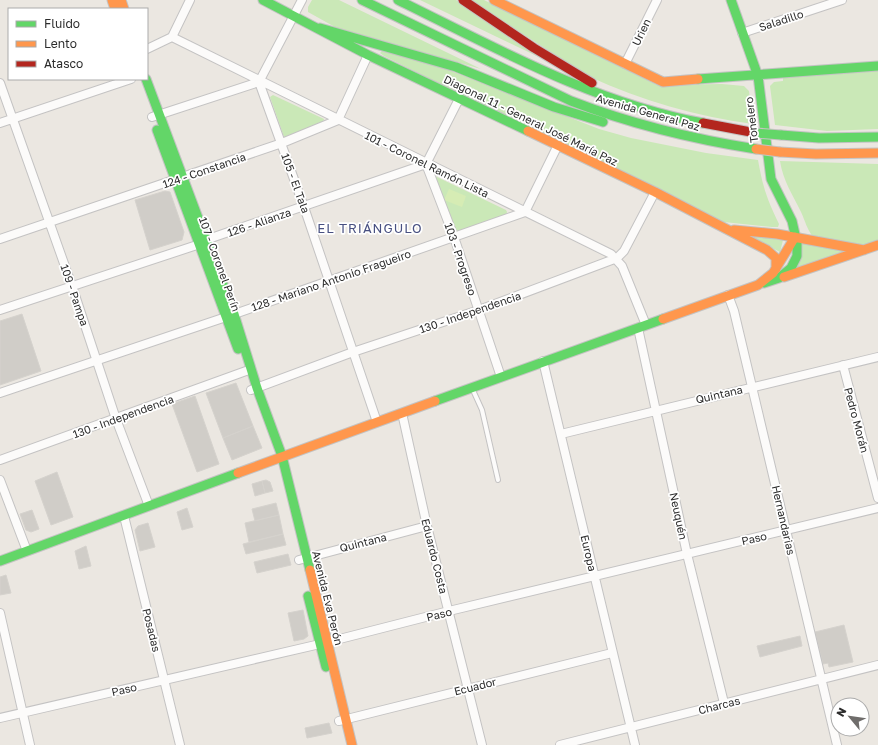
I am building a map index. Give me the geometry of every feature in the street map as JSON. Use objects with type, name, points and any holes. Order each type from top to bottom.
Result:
[{"type":"main road","name":"Diagonal 11 - General José María Paz","points":[[263,0],[320,28],[368,55],[557,147],[655,192],[772,252],[777,260],[777,274]]},
{"type":"main road","name":"Avenida General Paz","points":[[362,0],[571,101],[627,121],[670,134],[780,152],[878,154]]},
{"type":"main road","name":"Avenida General Paz","points":[[398,0],[577,86],[611,100],[674,118],[781,136],[833,138],[878,137]]},
{"type":"main road","points":[[463,0],[582,78],[603,89],[674,118]]},
{"type":"main road","points":[[494,0],[664,82],[878,66]]},
{"type":"main road","name":"Tonelero","points":[[731,0],[758,76],[770,179],[792,221],[795,237]]},
{"type":"main road","points":[[320,28],[476,74],[559,108],[593,120],[630,129],[670,134]]},
{"type":"main road","points":[[368,55],[376,44]]},
{"type":"main road","name":"107 - Coronel Perín","points":[[139,80],[156,116],[204,243],[279,458]]},
{"type":"main road","name":"107 - Coronel Perín","points":[[146,80],[156,116]]},
{"type":"main road","points":[[727,229],[795,237],[864,250]]},
{"type":"main road","points":[[777,274],[795,237]]},
{"type":"main road","points":[[0,561],[543,361],[758,285],[777,274],[878,245]]},
{"type":"main road","name":"107 - Coronel Perín","points":[[230,316],[246,371],[254,389]]},
{"type":"main road","name":"Avenida Eva Perón","points":[[279,458],[342,720],[345,745]]},
{"type":"main road","name":"Avenida Eva Perón","points":[[342,720],[352,745]]},
{"type":"street","points":[[148,49],[172,37],[190,0]]},
{"type":"street","points":[[156,116],[259,82],[302,0]]},
{"type":"street","name":"Urien","points":[[625,64],[657,0]]},
{"type":"street","name":"Saladillo","points":[[742,33],[842,0]]},
{"type":"street","name":"101 - Coronel Ramón Lista","points":[[172,37],[259,82],[604,250],[617,258]]},
{"type":"street","points":[[338,120],[368,55]]},
{"type":"street","points":[[0,123],[128,80]]},
{"type":"street","name":"105 - El Tala","points":[[259,82],[304,206],[377,422]]},
{"type":"street","name":"109 - Pampa","points":[[0,83],[72,286],[116,419],[149,506]]},
{"type":"street","points":[[426,164],[458,99]]},
{"type":"street","name":"124 - Constancia","points":[[0,239],[282,143],[338,120]]},
{"type":"street","points":[[525,212],[557,147]]},
{"type":"street","name":"126 - Alianza","points":[[0,310],[204,243],[214,237],[426,164]]},
{"type":"street","name":"103 - Progreso","points":[[426,164],[454,237],[501,377]]},
{"type":"street","points":[[642,326],[622,266],[617,258],[624,251],[655,192]]},
{"type":"street","name":"128 - Mariano Antonio Fragueiro","points":[[0,393],[330,282],[525,212]]},
{"type":"street","name":"130 - Independencia","points":[[254,389],[353,352],[479,310],[617,258]]},
{"type":"street","name":"Hernandarias","points":[[728,296],[752,386],[787,530],[820,681],[837,745]]},
{"type":"street","name":"Neuquén","points":[[642,326],[656,410],[687,554],[724,703]]},
{"type":"street","name":"Quintana","points":[[561,434],[752,386],[878,357]]},
{"type":"street","name":"Europa","points":[[543,361],[634,745]]},
{"type":"street","name":"Pedro Morán","points":[[843,365],[878,498]]},
{"type":"street","name":"130 - Independencia","points":[[0,460],[246,371]]},
{"type":"street","name":"Eduardo Costa","points":[[402,413],[427,526],[469,688],[482,745]]},
{"type":"street","points":[[0,480],[27,551]]},
{"type":"street","name":"Paso","points":[[0,718],[324,643],[449,611],[878,508]]},
{"type":"street","name":"Posadas","points":[[124,516],[180,745]]},
{"type":"street","name":"Quintana","points":[[302,558],[427,526]]},
{"type":"street","points":[[0,613],[30,745]]},
{"type":"street","name":"Ecuador","points":[[342,720],[612,652]]},
{"type":"street","name":"Charcas","points":[[560,745],[724,703],[820,681],[878,665]]},
{"type":"lane","points":[[472,388],[482,410],[498,480]]},
{"type":"green space","points":[[312,0],[339,0],[481,69],[335,27],[308,12],[308,7]]},
{"type":"green space","points":[[420,0],[456,0],[543,59]]},
{"type":"green space","points":[[470,0],[484,0],[657,85],[722,84],[744,86],[749,91],[753,124],[690,112],[649,100],[610,86],[590,77]]},
{"type":"green space","points":[[382,51],[436,65],[599,129],[631,138],[706,153],[758,160],[768,200],[779,224],[778,227],[724,222],[706,215],[384,56],[380,53]]},
{"type":"green space","points":[[878,68],[878,129],[827,131],[775,125],[770,86],[774,82],[783,81],[783,78]]},
{"type":"green space","points":[[273,95],[324,119],[323,122],[284,137],[270,97]]},
{"type":"green space","points":[[780,161],[878,164],[878,240],[865,245],[813,237],[807,228],[786,181]]},
{"type":"green space","points":[[435,176],[506,210],[506,215],[457,233],[434,177]]},
{"type":"green space","points":[[449,189],[466,196],[462,207],[444,200]]},
{"type":"green space","points":[[747,235],[783,240],[780,252]]},
{"type":"green space","points":[[799,242],[853,251],[792,271]]},
{"type":"building","points":[[165,191],[170,192],[184,232],[182,240],[150,250],[135,200]]},
{"type":"building","points":[[22,314],[41,371],[0,385],[0,321]]},
{"type":"building","points":[[236,383],[253,426],[223,438],[206,393]]},
{"type":"building","points":[[195,396],[219,464],[197,472],[172,404]]},
{"type":"building","points":[[253,426],[262,448],[232,460],[223,438]]},
{"type":"building","points":[[57,472],[73,517],[51,525],[35,481]]},
{"type":"building","points":[[266,480],[270,482],[273,491],[265,493],[262,481]]},
{"type":"building","points":[[262,481],[265,493],[255,496],[252,484]]},
{"type":"building","points":[[276,503],[279,515],[255,521],[252,509]]},
{"type":"building","points":[[187,508],[193,527],[182,530],[177,512]]},
{"type":"building","points":[[32,510],[39,529],[31,532],[26,530],[20,514]]},
{"type":"building","points":[[279,515],[283,534],[249,542],[245,523]]},
{"type":"building","points":[[148,523],[155,547],[140,551],[135,530],[138,526]]},
{"type":"building","points":[[283,534],[286,545],[246,554],[243,544]]},
{"type":"building","points":[[86,546],[91,566],[79,569],[75,551]]},
{"type":"building","points":[[288,554],[291,565],[257,573],[254,562]]},
{"type":"building","points":[[6,575],[11,593],[0,595],[0,577]]},
{"type":"building","points":[[303,610],[308,636],[304,639],[294,641],[288,613]]},
{"type":"building","points":[[844,625],[853,662],[829,667],[828,663],[823,664],[815,632]]},
{"type":"building","points":[[800,636],[802,646],[760,657],[757,646]]},
{"type":"building","points":[[329,723],[332,733],[307,738],[305,728]]},
{"type":"traffic: fast","points":[[263,0],[368,55],[528,131]]},
{"type":"traffic: fast","points":[[362,0],[571,101],[616,117],[662,130],[709,141],[756,149]]},
{"type":"traffic: fast","points":[[398,0],[509,55],[584,88],[663,114],[703,123]]},
{"type":"traffic: fast","points":[[731,0],[758,76],[771,179],[792,221],[797,243],[797,256],[791,268],[779,278],[764,283]]},
{"type":"traffic: fast","points":[[320,28],[456,67],[554,107],[603,122]]},
{"type":"traffic: fast","points":[[698,79],[878,66]]},
{"type":"traffic: fast","points":[[146,80],[234,314],[257,388],[282,456],[310,570]]},
{"type":"traffic: fast","points":[[157,130],[238,349]]},
{"type":"traffic: fast","points":[[756,133],[781,135]]},
{"type":"traffic: fast","points":[[781,135],[819,138],[878,137]]},
{"type":"traffic: fast","points":[[435,401],[663,319]]},
{"type":"traffic: fast","points":[[0,561],[238,473]]},
{"type":"traffic: fast","points":[[308,596],[326,667]]},
{"type":"traffic: slow","points":[[112,0],[115,8]]},
{"type":"traffic: slow","points":[[121,0],[124,8]]},
{"type":"traffic: slow","points":[[494,0],[663,82],[698,79]]},
{"type":"traffic: slow","points":[[528,131],[655,192],[767,250],[776,258],[776,269]]},
{"type":"traffic: slow","points":[[756,149],[780,152]]},
{"type":"traffic: slow","points":[[780,152],[816,154],[878,153]]},
{"type":"traffic: slow","points":[[734,230],[777,234],[864,250]]},
{"type":"traffic: slow","points":[[663,319],[758,285],[773,273],[795,237]]},
{"type":"traffic: slow","points":[[784,277],[878,245]]},
{"type":"traffic: slow","points":[[238,473],[435,401]]},
{"type":"traffic: slow","points":[[310,570],[352,745]]},
{"type":"traffic: jam","points":[[463,0],[534,48],[592,83]]},
{"type":"traffic: jam","points":[[703,123],[756,133]]},
{"type":"district","name":"EL TRIÁNGULO","points":[[370,228]]}]
